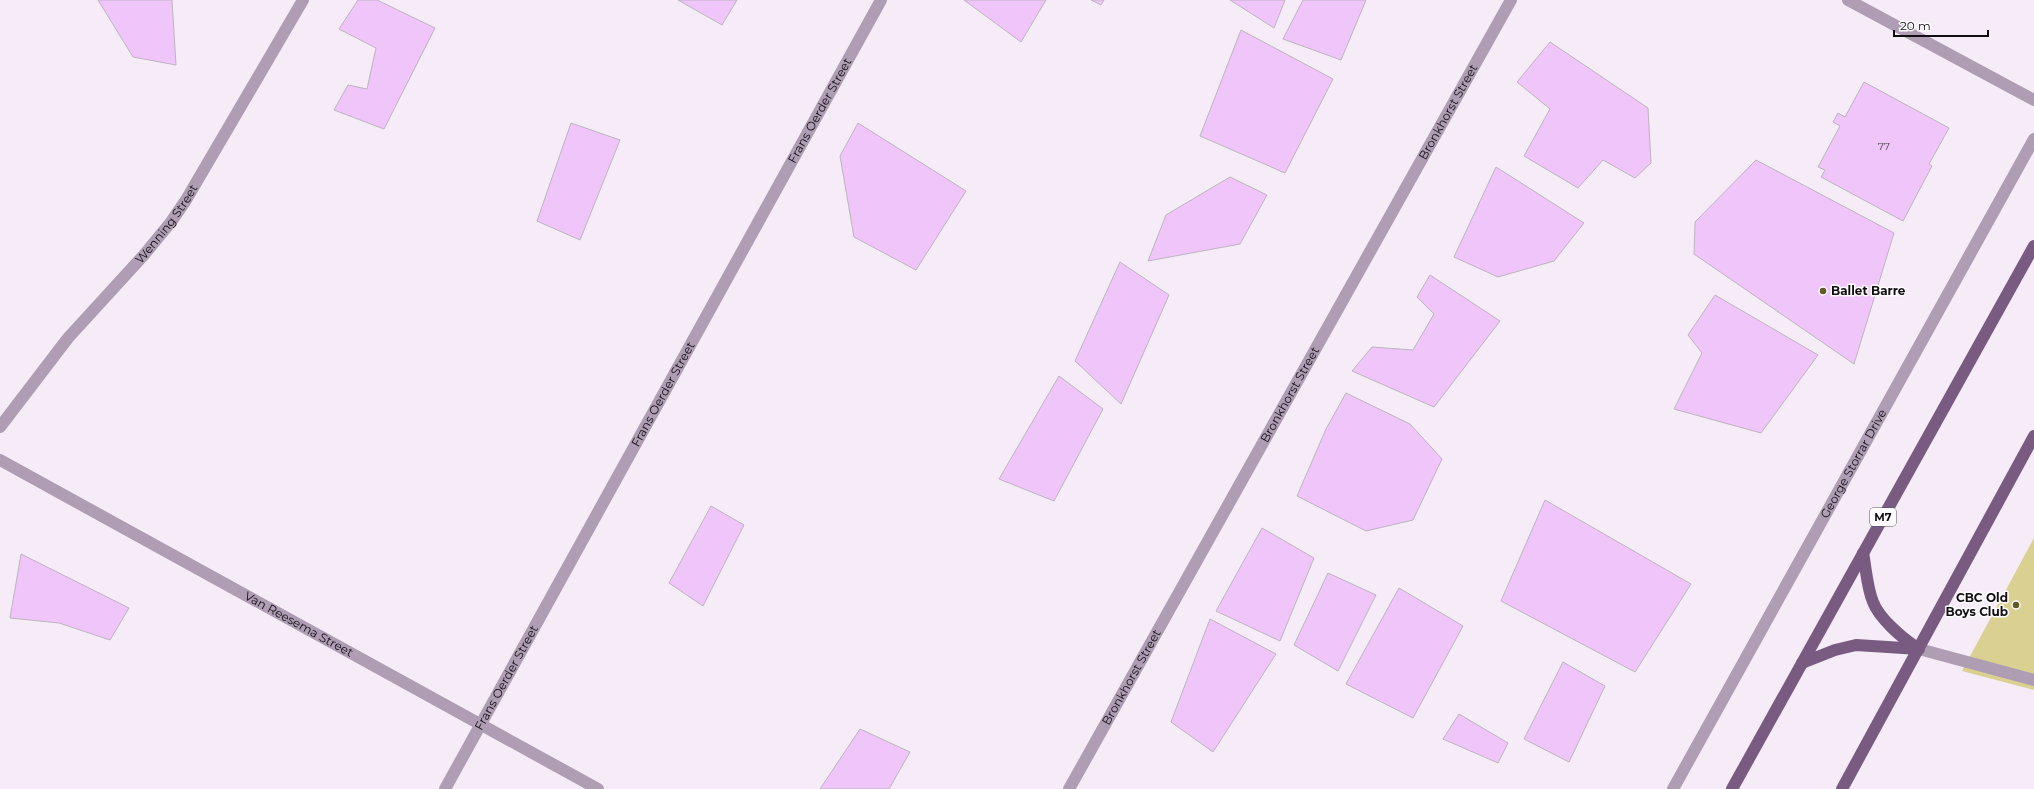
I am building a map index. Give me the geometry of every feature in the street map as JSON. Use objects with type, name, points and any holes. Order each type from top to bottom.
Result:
[{"type":"main road","name":"M7","points":[[1732,789],[2034,246]]},
{"type":"main road","points":[[1842,789],[2034,436]]},
{"type":"main road","points":[[1863,553],[1870,592],[1874,604],[1898,635],[1919,649]]},
{"type":"main road","points":[[1802,663],[1835,650],[1856,645],[1919,649]]},
{"type":"street","name":"Wenning Street","points":[[0,427],[68,338],[171,222],[186,200],[303,0]]},
{"type":"street","name":"Frans Oerder Street","points":[[445,789],[881,0]]},
{"type":"street","name":"Bronkhorst Street","points":[[1068,789],[1511,0]]},
{"type":"street","points":[[1848,0],[2034,100]]},
{"type":"street","name":"George Storrar Drive","points":[[1673,789],[2034,139]]},
{"type":"street","name":"Van Reesema Street","points":[[0,460],[598,789]]},
{"type":"street","points":[[1919,649],[2034,680]]},
{"type":"shaded area","name":"CBC Old Boys Club","points":[[2034,538],[2034,690],[1962,671]]},
{"type":"building","points":[[98,0],[172,0],[176,65],[133,57]]},
{"type":"building","points":[[358,0],[377,0],[435,28],[384,129],[334,110],[348,85],[367,89],[376,48],[339,29]]},
{"type":"building","points":[[678,0],[737,0],[722,25]]},
{"type":"building","points":[[964,0],[1046,0],[1021,42]]},
{"type":"building","points":[[1091,0],[1104,0],[1101,5]]},
{"type":"building","points":[[1230,0],[1285,0],[1274,28]]},
{"type":"building","points":[[1303,0],[1366,0],[1341,60],[1283,39]]},
{"type":"building","points":[[1241,30],[1333,79],[1285,173],[1200,136]]},
{"type":"building","points":[[1550,42],[1648,108],[1651,163],[1635,178],[1603,160],[1578,188],[1524,156],[1550,109],[1517,82]]},
{"type":"building","points":[[1864,82],[1949,128],[1929,164],[1932,166],[1903,221],[1821,177],[1825,170],[1818,167],[1840,126],[1833,122],[1838,113],[1845,117]]},
{"type":"building","points":[[571,123],[620,140],[580,240],[537,221]]},
{"type":"building","points":[[858,123],[966,191],[916,270],[854,237],[840,156]]},
{"type":"building","points":[[1756,160],[1894,233],[1854,364],[1694,254],[1695,222]]},
{"type":"building","points":[[1496,167],[1584,223],[1554,261],[1498,277],[1454,257]]},
{"type":"building","points":[[1230,177],[1267,195],[1240,244],[1148,261],[1166,215]]},
{"type":"building","points":[[1120,262],[1169,295],[1121,404],[1075,361]]},
{"type":"building","points":[[1430,275],[1500,321],[1434,407],[1352,371],[1372,347],[1413,350],[1434,314],[1417,297]]},
{"type":"building","points":[[1715,295],[1818,355],[1761,433],[1674,409],[1702,353],[1688,335]]},
{"type":"building","points":[[1059,376],[1103,409],[1054,501],[999,479]]},
{"type":"building","points":[[1346,393],[1410,424],[1442,459],[1413,520],[1366,531],[1297,496],[1326,429]]},
{"type":"building","points":[[1545,500],[1691,584],[1635,672],[1501,601]]},
{"type":"building","points":[[711,506],[744,525],[703,606],[669,583]]},
{"type":"building","points":[[1262,528],[1314,558],[1280,641],[1216,611]]},
{"type":"building","points":[[21,554],[129,608],[110,640],[59,623],[10,618]]},
{"type":"building","points":[[1328,573],[1376,595],[1338,671],[1294,645]]},
{"type":"building","points":[[1399,588],[1463,626],[1413,718],[1346,684]]},
{"type":"building","points":[[1210,619],[1276,654],[1213,752],[1171,722]]},
{"type":"building","points":[[1563,662],[1605,686],[1569,762],[1524,739]]},
{"type":"building","points":[[1459,714],[1508,743],[1498,763],[1443,739]]},
{"type":"building","points":[[860,729],[910,752],[889,789],[820,789]]},
{"type":"place","name":"Ballet Barre","points":[[1823,291]]},
{"type":"place","name":"CBC Old Boys Club","points":[[2016,605]]}]
